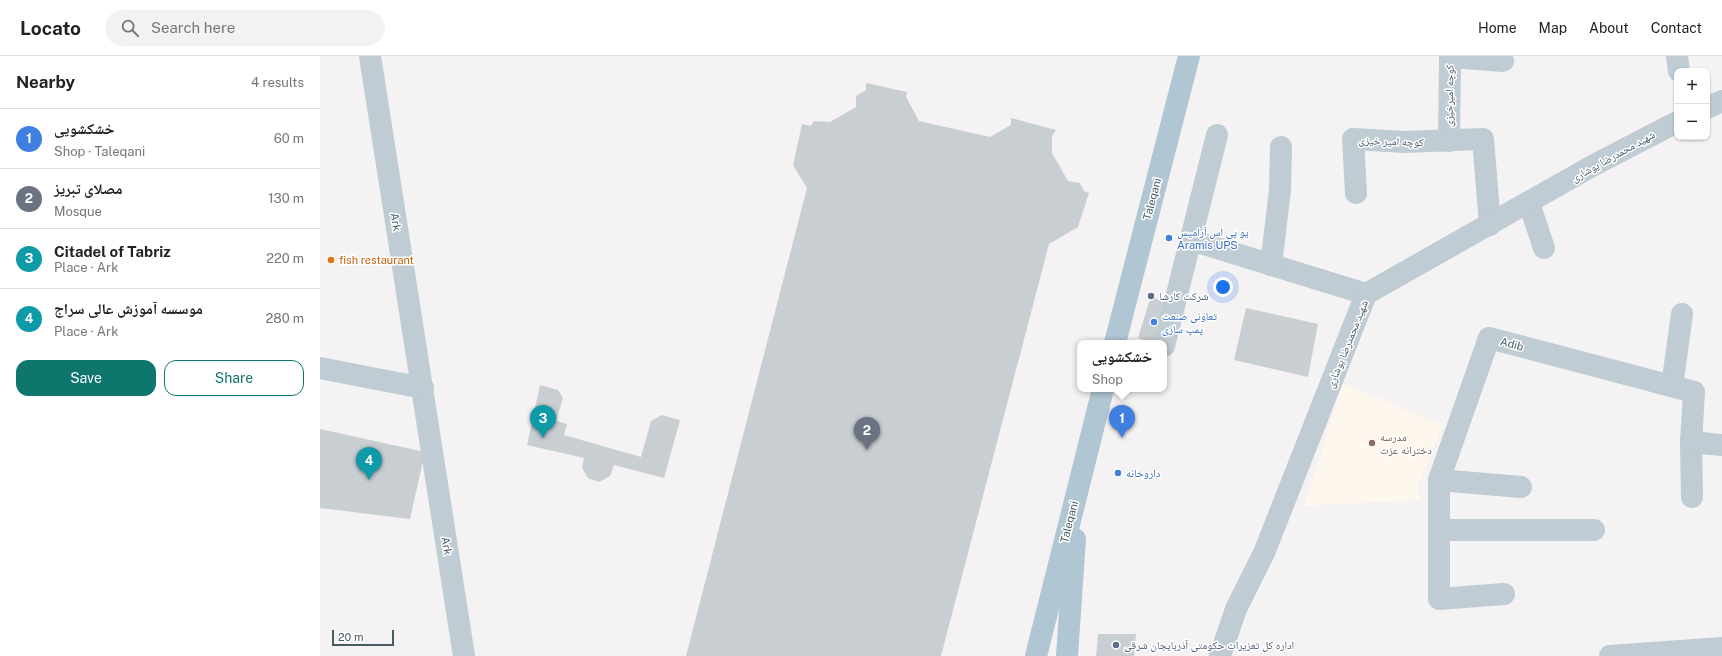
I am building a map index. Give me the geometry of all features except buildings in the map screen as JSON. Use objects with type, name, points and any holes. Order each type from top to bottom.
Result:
[{"type":"main road","name":"Taleqani","points":[[1116,340],[1189,56]]},
{"type":"main road","name":"Taleqani","points":[[1036,656],[1102,392]]},
{"type":"main road","points":[[1067,656],[1079,480]]},
{"type":"street","name":"Ark","points":[[370,56],[464,656]]},
{"type":"street","points":[[1677,56],[1679,68]]},
{"type":"street","name":"کوچه امیرخیزی","points":[[1449,141],[1450,57],[1503,62]]},
{"type":"street","name":"شهید محمدرضا یوشاری","points":[[1220,656],[1236,609],[1264,553],[1366,294],[1594,165],[1674,124]]},
{"type":"street","points":[[1166,340],[1217,135]]},
{"type":"street","name":"کوچه امیر خیزی","points":[[1356,193],[1353,139],[1404,142],[1483,139],[1490,225]]},
{"type":"street","points":[[1271,265],[1280,190],[1281,147]]},
{"type":"street","points":[[1529,203],[1544,248]]},
{"type":"street","points":[[1191,240],[1366,294]]},
{"type":"street","points":[[1672,386],[1682,314]]},
{"type":"street","name":"Adib","points":[[1504,594],[1439,599],[1439,480],[1489,338],[1694,392],[1691,442]]},
{"type":"street","points":[[320,368],[423,388]]},
{"type":"street","points":[[1692,497],[1691,442],[1722,445]]},
{"type":"street","points":[[1439,480],[1521,487]]},
{"type":"street","points":[[1439,530],[1594,530]]},
{"type":"street","points":[[1610,656],[1722,648]]},
{"type":"shaded area","points":[[1343,383],[1443,426],[1418,485],[1420,500],[1304,506]]},
{"type":"place","name":"یو پی اس آرامیس Aramis UPS","points":[[1169,238]]},
{"type":"place","name":"fish restaurant","points":[[331,260]]},
{"type":"place","name":"شرکت کارشا","points":[[1151,296]]},
{"type":"place","name":"تعاونی صنعت پمپ سازی","points":[[1154,322]]},
{"type":"place","name":"Citadel of Tabriz","points":[[543,438]]},
{"type":"place","name":"خشکشویی","points":[[1122,438]]},
{"type":"place","name":"مدرسه دخترانه عزت","points":[[1372,443]]},
{"type":"place","name":"مصلای تبریز","points":[[867,450]]},
{"type":"place","name":"داروخانه","points":[[1118,473]]},
{"type":"place","name":"موسسه آموزش عالی سراج","points":[[369,480]]},
{"type":"place","name":"اداره کل تعزیرات حکومتی آذربایجان شرقی","points":[[1116,645]]}]
